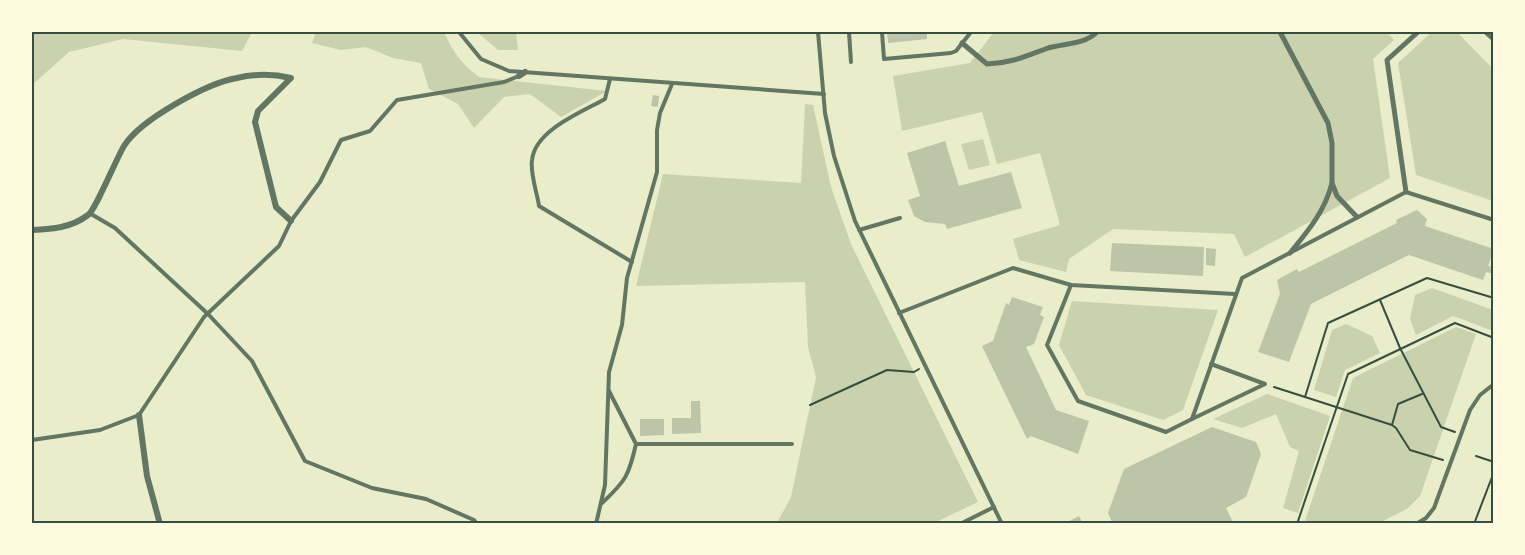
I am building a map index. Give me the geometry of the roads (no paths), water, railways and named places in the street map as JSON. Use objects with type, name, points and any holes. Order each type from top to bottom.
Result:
[{"type":"street","points":[[962,43],[987,64],[1003,63],[1019,60],[1052,47],[1090,39],[1097,32]]},
{"type":"street","points":[[1280,32],[1328,123],[1332,142],[1332,183],[1328,198],[1321,212],[1290,253]]},
{"type":"street","points":[[1406,192],[1387,60],[1418,32]]},
{"type":"street","points":[[32,230],[62,228],[91,214],[125,144],[143,126],[167,109],[236,78],[275,75],[291,78],[258,111],[255,122],[276,207],[291,221]]},
{"type":"street","points":[[1332,183],[1337,196],[1357,217]]},
{"type":"street","points":[[139,415],[147,476],[160,524]]},
{"type":"lane","points":[[459,32],[481,59],[522,74],[824,94]]},
{"type":"lane","points":[[818,32],[825,113],[834,156],[859,230],[1002,524]]},
{"type":"lane","points":[[849,32],[851,62]]},
{"type":"lane","points":[[882,32],[884,59],[951,53],[956,51],[971,32]]},
{"type":"lane","points":[[1485,32],[1494,40]]},
{"type":"lane","points":[[32,440],[100,430],[139,415],[208,314],[279,246],[291,221],[320,182],[341,140],[370,130],[397,100],[494,84],[522,74]]},
{"type":"lane","points":[[610,79],[605,99],[554,127],[534,148],[531,162],[539,206],[632,262]]},
{"type":"lane","points":[[596,524],[606,484],[609,372],[622,325],[627,278],[657,172],[657,130],[660,113],[672,84]]},
{"type":"lane","points":[[1192,419],[1242,278],[1406,192],[1494,220]]},
{"type":"lane","points":[[91,214],[115,228],[208,314],[252,362],[305,461],[372,488],[426,499],[474,520],[477,524]]},
{"type":"lane","points":[[859,230],[900,218]]},
{"type":"lane","points":[[898,313],[1013,268],[1071,285],[1235,294]]},
{"type":"lane","points":[[1071,285],[1047,345],[1078,401],[1167,432],[1265,384],[1211,364]]},
{"type":"lane","points":[[1416,524],[1426,518],[1439,497],[1470,410],[1480,395],[1494,384]]},
{"type":"lane","points":[[601,503],[620,486],[630,471],[636,444],[608,390]]},
{"type":"lane","points":[[636,444],[792,444]]},
{"type":"lane","points":[[960,524],[994,507]]},
{"type":"lane","points":[[1426,518],[1429,524]]}]
